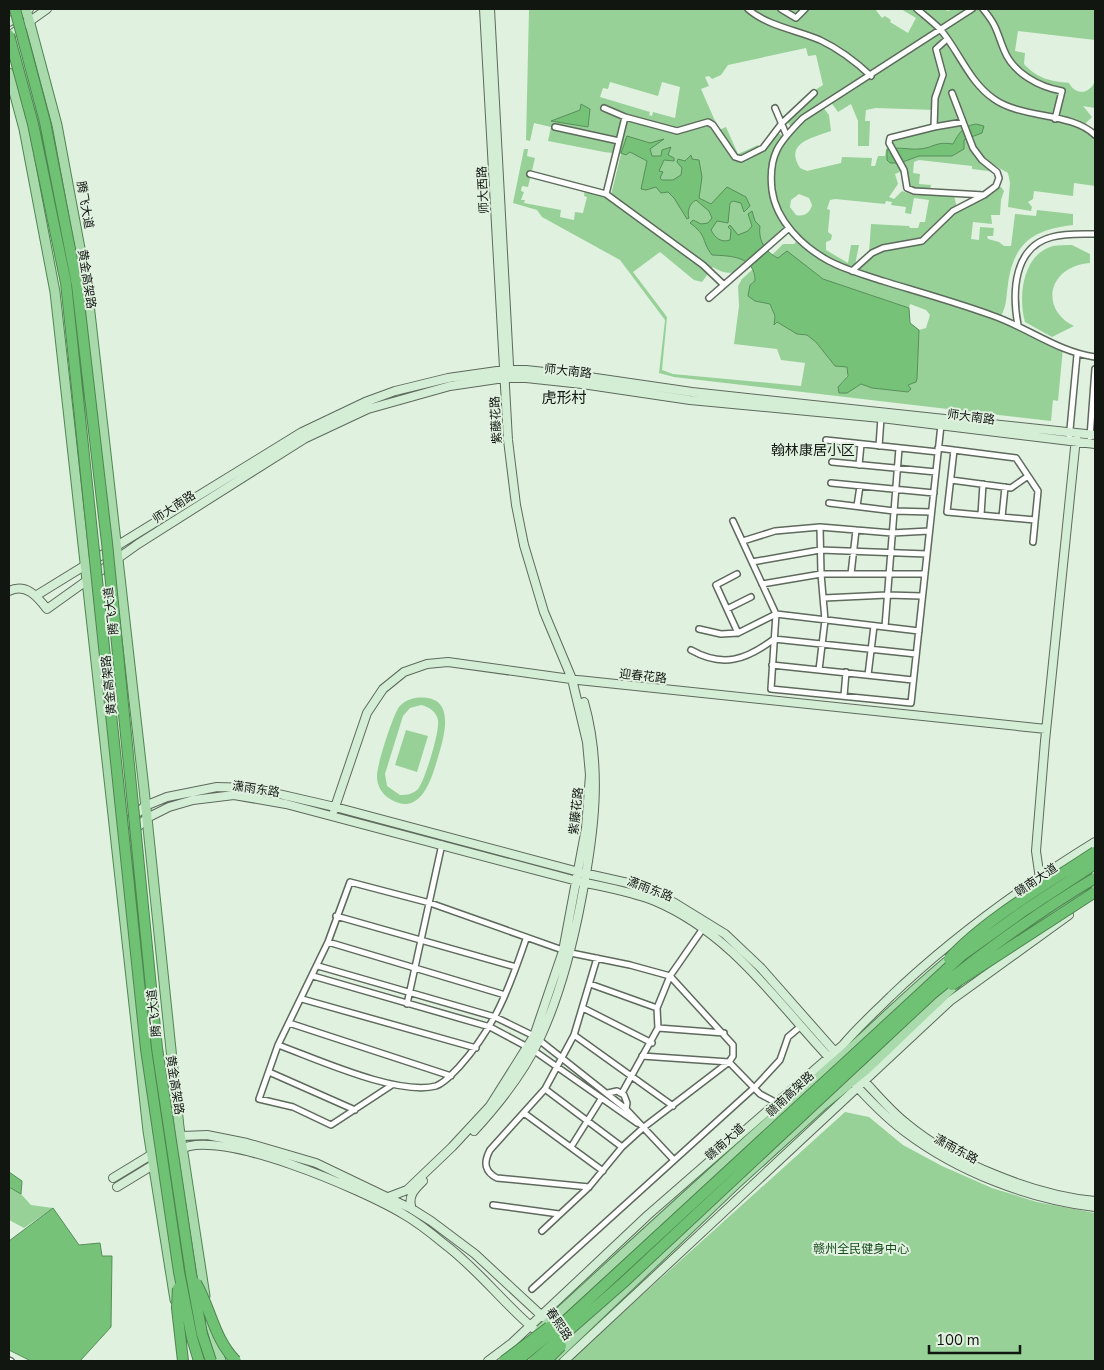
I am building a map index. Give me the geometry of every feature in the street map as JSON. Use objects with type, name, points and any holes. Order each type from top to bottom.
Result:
[{"type":"highway","name":"黄金高架路","points":[[15,9],[45,122],[77,285],[107,542],[157,1048],[191,1274],[202,1334],[211,1361]]},
{"type":"highway","name":"黄金高架路","points":[[9,36],[33,124],[66,283],[146,1049],[179,1272],[192,1338],[199,1361]]},
{"type":"highway","points":[[920,999],[958,950],[1013,907],[1095,852]]},
{"type":"highway","name":"赣南高架路","points":[[534,1361],[645,1262],[920,999],[961,956],[1025,910],[1095,864]]},
{"type":"highway","name":"赣南高架路","points":[[517,1361],[561,1325],[638,1253],[920,999],[1067,895],[1095,878]]},
{"type":"highway","points":[[920,999],[1095,892]]},
{"type":"highway","points":[[504,1361],[638,1253]]},
{"type":"highway","points":[[546,1361],[645,1262]]},
{"type":"highway","points":[[179,1272],[177,1308],[183,1361]]},
{"type":"highway","points":[[191,1274],[203,1296],[215,1332],[223,1346],[236,1361]]},
{"type":"main road","points":[[9,22],[27,9]]},
{"type":"main road","name":"腾飞大道","points":[[27,9],[57,125],[87,286],[147,818],[180,1137],[200,1271],[212,1332],[221,1361]]},
{"type":"main road","points":[[9,36],[47,9]]},
{"type":"main road","name":"师大西路","points":[[484,9],[507,374]]},
{"type":"main road","name":"师大西路","points":[[490,9],[507,374]]},
{"type":"main road","name":"腾飞大道","points":[[9,73],[24,128],[56,292],[153,1166],[182,1341],[189,1361]]},
{"type":"main road","name":"师大南路","points":[[1072,437],[692,392],[582,376],[507,374],[422,384],[396,391],[341,412],[262,455],[37,595],[47,609],[117,559],[267,461],[344,418],[424,392],[507,374],[690,400],[941,425],[1093,439]]},
{"type":"main road","name":"紫藤花路","points":[[386,1198],[407,1190],[471,1127],[490,1106],[537,1038],[567,952],[582,873],[593,829],[596,776],[593,742],[575,680],[544,612],[521,532],[509,460],[507,374]]},
{"type":"main road","points":[[1041,891],[1036,851],[1072,437]]},
{"type":"main road","points":[[9,591],[24,588],[37,595]]},
{"type":"main road","name":"迎春花路","points":[[333,816],[367,713],[383,689],[404,672],[427,664],[448,662],[575,680],[1046,729]]},
{"type":"main road","name":"潇雨东路","points":[[116,832],[145,806],[191,791],[233,786],[286,794],[335,806],[628,884],[656,894],[705,925],[752,959],[834,1058]]},
{"type":"main road","name":"潇雨东路","points":[[117,847],[147,818],[170,807],[193,800],[234,795],[286,804],[581,882],[626,891],[654,901],[705,925],[748,964],[801,1026],[858,1081],[908,1125],[957,1156],[1033,1187],[1095,1200]]},
{"type":"main road","points":[[488,1361],[534,1329],[541,1314],[648,1215],[776,1103],[834,1058],[922,966],[991,911],[1040,876],[1095,842]]},
{"type":"main road","name":"赣南大道","points":[[497,1361],[534,1329],[547,1323],[834,1058],[928,976],[999,920],[1095,857]]},
{"type":"main road","points":[[858,1081],[979,963],[1095,885]]},
{"type":"main road","points":[[550,1361],[564,1357],[735,1185],[823,1104],[858,1081],[950,1000],[1095,898]]},
{"type":"main road","name":"紫藤花路","points":[[412,1209],[410,1204],[412,1193],[494,1110],[530,1048]]},
{"type":"main road","name":"潇雨东路","points":[[858,1081],[882,1113],[904,1131],[955,1163],[1006,1185],[1057,1200],[1095,1207]]},
{"type":"main road","name":"春熙路","points":[[114,1178],[180,1137],[207,1135],[247,1142],[316,1163],[412,1209],[475,1254],[541,1314],[564,1357]]},
{"type":"main road","name":"春熙路","points":[[117,1187],[182,1148],[206,1144],[245,1150],[312,1172],[404,1214],[445,1244],[496,1290],[564,1357]]},
{"type":"street","points":[[748,9],[789,29],[819,40],[848,56],[871,76]]},
{"type":"street","points":[[781,9],[796,18],[806,9]]},
{"type":"street","points":[[917,9],[940,29],[977,83],[996,101],[1029,113],[1074,123],[1095,135]]},
{"type":"street","points":[[972,9],[871,76],[803,118],[786,134],[774,154],[770,176],[773,196],[778,211],[799,239],[829,261],[852,271],[992,315],[1018,325],[1077,355],[1095,357]]},
{"type":"street","points":[[983,9],[996,24],[1004,52],[1021,74],[1049,89],[1062,91],[1055,119]]},
{"type":"street","points":[[934,127],[935,98],[943,76],[936,49],[947,39]]},
{"type":"street","points":[[604,108],[625,117],[677,131],[708,122],[713,125],[735,157],[741,159],[764,148],[782,123],[814,93]]},
{"type":"street","points":[[852,271],[872,253],[884,248],[922,241],[954,211],[984,195],[996,186],[999,178],[996,172],[982,160],[973,148],[952,94]]},
{"type":"street","points":[[775,108],[786,134]]},
{"type":"street","points":[[606,194],[625,117]]},
{"type":"street","points":[[963,122],[896,135],[890,138],[889,143],[904,170],[907,188],[914,191],[984,195]]},
{"type":"street","points":[[555,127],[619,141]]},
{"type":"street","points":[[530,174],[606,194],[703,264],[724,285]]},
{"type":"street","points":[[710,298],[789,228]]},
{"type":"street","points":[[1018,325],[1014,290],[1018,270],[1028,250],[1051,237],[1095,234]]},
{"type":"street","points":[[1072,437],[1077,355]]},
{"type":"street","points":[[1093,439],[1095,369]]},
{"type":"street","points":[[879,446],[881,418]]},
{"type":"street","points":[[733,521],[776,614],[771,689],[911,702],[941,425]]},
{"type":"street","points":[[826,440],[899,448],[954,450],[1016,458],[1038,491],[1033,542]]},
{"type":"street","points":[[859,464],[861,444]]},
{"type":"street","points":[[885,627],[899,448]]},
{"type":"street","points":[[954,450],[947,512],[1035,520]]},
{"type":"street","points":[[832,462],[936,472]]},
{"type":"street","points":[[951,480],[1012,488],[1028,476]]},
{"type":"street","points":[[831,483],[934,494]]},
{"type":"street","points":[[981,515],[983,484]]},
{"type":"street","points":[[857,506],[860,486]]},
{"type":"street","points":[[1002,517],[1005,487]]},
{"type":"street","points":[[829,503],[894,511],[932,512]]},
{"type":"street","points":[[742,542],[774,531],[820,527],[892,533],[929,532]]},
{"type":"street","points":[[819,670],[825,620],[820,574],[820,527]]},
{"type":"street","points":[[851,574],[856,530]]},
{"type":"street","points":[[752,562],[820,550],[927,554]]},
{"type":"street","points":[[737,574],[716,585],[738,633]]},
{"type":"street","points":[[762,584],[820,574],[925,574]]},
{"type":"street","points":[[824,598],[887,595],[922,596]]},
{"type":"street","points":[[727,609],[751,597]]},
{"type":"street","points":[[699,629],[721,634],[738,633],[776,614],[918,631]]},
{"type":"street","points":[[868,675],[874,626]]},
{"type":"street","points":[[691,650],[706,658],[733,660],[756,652],[774,639],[916,654]]},
{"type":"street","points":[[772,664],[913,680]]},
{"type":"street","points":[[844,696],[846,672]]},
{"type":"street","points":[[407,1004],[442,844]]},
{"type":"street","points":[[392,1086],[331,1125],[293,1107],[258,1099],[278,1045],[318,966],[350,882],[430,903],[526,939],[567,952],[670,976],[733,1045],[733,1056],[729,1062],[644,1127],[622,1147],[589,1187],[542,1232]]},
{"type":"street","points":[[336,916],[422,939],[516,968]]},
{"type":"street","points":[[622,1093],[642,1056],[652,1042],[658,1028],[657,1008],[670,976],[705,925]]},
{"type":"street","points":[[278,1045],[392,1086],[414,1088],[436,1086],[451,1076],[476,1048],[490,1027],[505,995],[526,939]]},
{"type":"street","points":[[328,942],[505,995]]},
{"type":"street","points":[[589,1187],[508,1180],[489,1174],[486,1158],[490,1150],[545,1089],[556,1065],[574,1036],[597,958]]},
{"type":"street","points":[[318,966],[495,1017],[537,1038],[626,1108],[673,1159]]},
{"type":"street","points":[[313,976],[490,1027],[530,1048],[644,1127]]},
{"type":"street","points":[[590,984],[657,1008]]},
{"type":"street","points":[[302,999],[476,1048]]},
{"type":"street","points":[[583,1008],[652,1042]]},
{"type":"street","points":[[289,1023],[451,1076]]},
{"type":"street","points":[[532,1289],[673,1159],[754,1088],[780,1060],[788,1037],[801,1026]]},
{"type":"street","points":[[658,1028],[724,1034]]},
{"type":"street","points":[[574,1036],[673,1106]]},
{"type":"street","points":[[642,1056],[729,1062],[754,1088],[776,1103]]},
{"type":"street","points":[[269,1072],[355,1110]]},
{"type":"street","points":[[545,1089],[622,1147]]},
{"type":"street","points":[[608,1093],[614,1091],[622,1093],[627,1100],[626,1108]]},
{"type":"street","points":[[571,1147],[588,1123],[601,1098]]},
{"type":"street","points":[[524,1113],[604,1171]]},
{"type":"street","points":[[493,1205],[559,1214]]},
{"type":"green space","points":[[529,9],[875,9],[882,18],[885,16],[891,20],[890,22],[908,33],[916,18],[901,9],[941,9],[949,11],[950,9],[1095,9],[1095,40],[1018,31],[1015,51],[1025,53],[1024,64],[1034,73],[1050,80],[1069,83],[1079,92],[1090,89],[1095,81],[1095,108],[1083,106],[1092,117],[1082,127],[1095,135],[1095,186],[1074,183],[1073,196],[1034,191],[1033,199],[1028,202],[1032,207],[1031,211],[1008,207],[1010,183],[1008,173],[986,159],[975,144],[973,137],[982,133],[983,126],[973,125],[965,128],[953,144],[942,143],[919,149],[896,148],[888,150],[887,160],[891,163],[900,163],[919,156],[952,156],[964,149],[963,140],[969,138],[980,157],[996,172],[972,169],[972,166],[919,160],[914,162],[913,173],[920,174],[919,184],[931,185],[930,192],[954,195],[957,209],[984,195],[996,186],[1001,187],[1004,191],[1000,215],[991,215],[992,224],[973,222],[971,239],[979,240],[980,227],[994,228],[993,236],[987,236],[988,239],[999,242],[1004,246],[1011,246],[1015,214],[1036,216],[1037,210],[1073,214],[1073,225],[1047,230],[1036,235],[1021,248],[1011,270],[1005,306],[1000,318],[1063,348],[1058,401],[1053,400],[1051,421],[674,377],[659,373],[665,320],[620,260],[542,217],[537,210],[513,203],[524,149],[528,149],[527,156],[535,158],[528,187],[522,186],[521,191],[524,192],[521,200],[525,200],[524,203],[561,210],[560,217],[574,220],[575,212],[583,213],[587,197],[584,196],[585,188],[611,195],[621,154],[548,141],[551,127],[534,123],[530,141],[526,140]],"holes":[[[806,48],[808,56],[816,55],[823,85],[812,92],[786,119],[792,129],[784,137],[777,132],[762,152],[758,145],[738,154],[726,127],[719,130],[701,89],[709,86],[705,77],[709,76],[712,79],[721,75],[728,65]],[[610,82],[658,96],[662,82],[680,87],[675,118],[653,112],[652,116],[649,115],[650,112],[600,97],[603,88],[608,89]],[[830,101],[838,112],[851,104],[858,121],[858,146],[869,146],[870,121],[865,121],[866,110],[876,108],[935,110],[934,127],[890,138],[890,145],[886,149],[885,156],[878,156],[875,166],[871,166],[872,158],[842,157],[841,163],[807,171],[800,168],[795,153],[798,147],[809,139],[831,131],[829,115],[822,106]],[[581,104],[590,109],[588,127],[552,121],[580,110]],[[904,170],[907,188],[914,191],[913,195],[902,191],[894,199],[889,197],[898,184],[895,174]],[[799,194],[809,198],[812,205],[804,215],[796,215],[790,207],[791,200]],[[914,198],[929,200],[925,222],[920,222],[918,228],[871,224],[869,253],[855,265],[859,245],[851,245],[848,263],[826,250],[826,242],[831,240],[832,235],[828,232],[830,210],[827,209],[830,200],[885,204],[886,201],[892,202],[891,205],[906,207],[905,213],[911,214]],[[789,228],[798,240],[794,244],[783,244],[772,255],[778,258],[787,252],[823,279],[909,308],[910,304],[926,310],[930,315],[926,328],[919,330],[916,382],[908,385],[911,389],[908,392],[872,388],[861,384],[847,393],[839,393],[838,387],[848,373],[847,366],[835,366],[816,342],[807,335],[797,334],[777,322],[774,324],[775,316],[770,304],[755,301],[748,296],[750,285],[755,281],[753,269],[742,279],[738,286],[739,306],[734,344],[777,349],[781,360],[805,363],[801,386],[673,374],[662,370],[667,317],[633,272],[660,252],[694,280],[702,282],[713,267],[733,273],[740,271]]]},
{"type":"green space","points":[[1072,245],[1090,254],[1090,263],[1076,266],[1065,272],[1057,280],[1053,289],[1056,309],[1063,319],[1074,326],[1052,337],[1025,322],[1022,301],[1025,278],[1035,258],[1043,251],[1053,246]]},
{"type":"green space","points":[[415,698],[428,698],[437,702],[443,708],[445,727],[441,748],[428,785],[417,800],[401,804],[390,799],[382,792],[378,784],[377,771],[385,741],[396,712],[406,701]],"holes":[[[421,705],[429,708],[437,717],[438,726],[434,744],[418,789],[410,794],[400,795],[387,786],[385,774],[403,716],[410,708]]]},
{"type":"green space","points":[[406,730],[428,736],[417,772],[395,765]]},
{"type":"green space","name":"赣州全民健身中心","points":[[845,1112],[869,1117],[903,1145],[942,1166],[992,1188],[1037,1202],[1095,1213],[1095,1361],[569,1361]]},
{"type":"green space","points":[[9,1187],[21,1194],[31,1205],[53,1208],[24,1228],[9,1220]]},
{"type":"shaded area","points":[[581,104],[590,109],[588,127],[551,121],[580,110]]},
{"type":"shaded area","points":[[976,124],[984,126],[982,133],[964,140],[964,149],[952,156],[919,156],[900,163],[890,163],[887,160],[887,150],[891,149],[919,149],[942,143],[953,144],[962,131],[968,126]]},
{"type":"shaded area","points":[[627,136],[650,143],[664,139],[650,149],[652,156],[661,156],[662,150],[671,147],[668,155],[674,158],[674,161],[664,160],[659,171],[663,172],[660,178],[662,180],[673,180],[681,175],[682,168],[677,162],[678,159],[685,161],[691,155],[692,159],[699,160],[702,177],[699,198],[711,204],[727,187],[746,197],[750,206],[744,212],[741,203],[733,201],[730,203],[728,223],[717,221],[711,230],[719,239],[724,241],[730,240],[731,230],[728,227],[730,225],[738,235],[748,231],[752,226],[748,214],[752,211],[755,221],[760,226],[761,241],[773,255],[778,258],[787,251],[823,279],[909,308],[910,323],[919,330],[917,379],[916,382],[908,385],[911,389],[908,392],[872,388],[861,384],[847,393],[839,393],[838,387],[848,376],[847,367],[835,366],[816,342],[807,335],[797,334],[777,322],[774,325],[775,316],[770,304],[755,301],[748,296],[750,285],[755,281],[754,273],[746,262],[734,257],[712,255],[702,235],[690,223],[693,220],[701,224],[708,223],[712,218],[709,211],[696,200],[688,210],[689,218],[687,219],[668,192],[661,193],[656,187],[646,190],[641,189],[647,161],[630,152],[626,155],[621,153]]},
{"type":"shaded area","points":[[9,1172],[22,1181],[21,1194],[9,1187]]},
{"type":"shaded area","points":[[53,1208],[79,1245],[100,1243],[102,1256],[112,1256],[111,1327],[80,1361],[31,1361],[9,1350],[9,1241]]},
{"type":"district","name":"虎形村","points":[[564,398]]},
{"type":"district","name":"翰林康居小区","points":[[813,450]]}]
